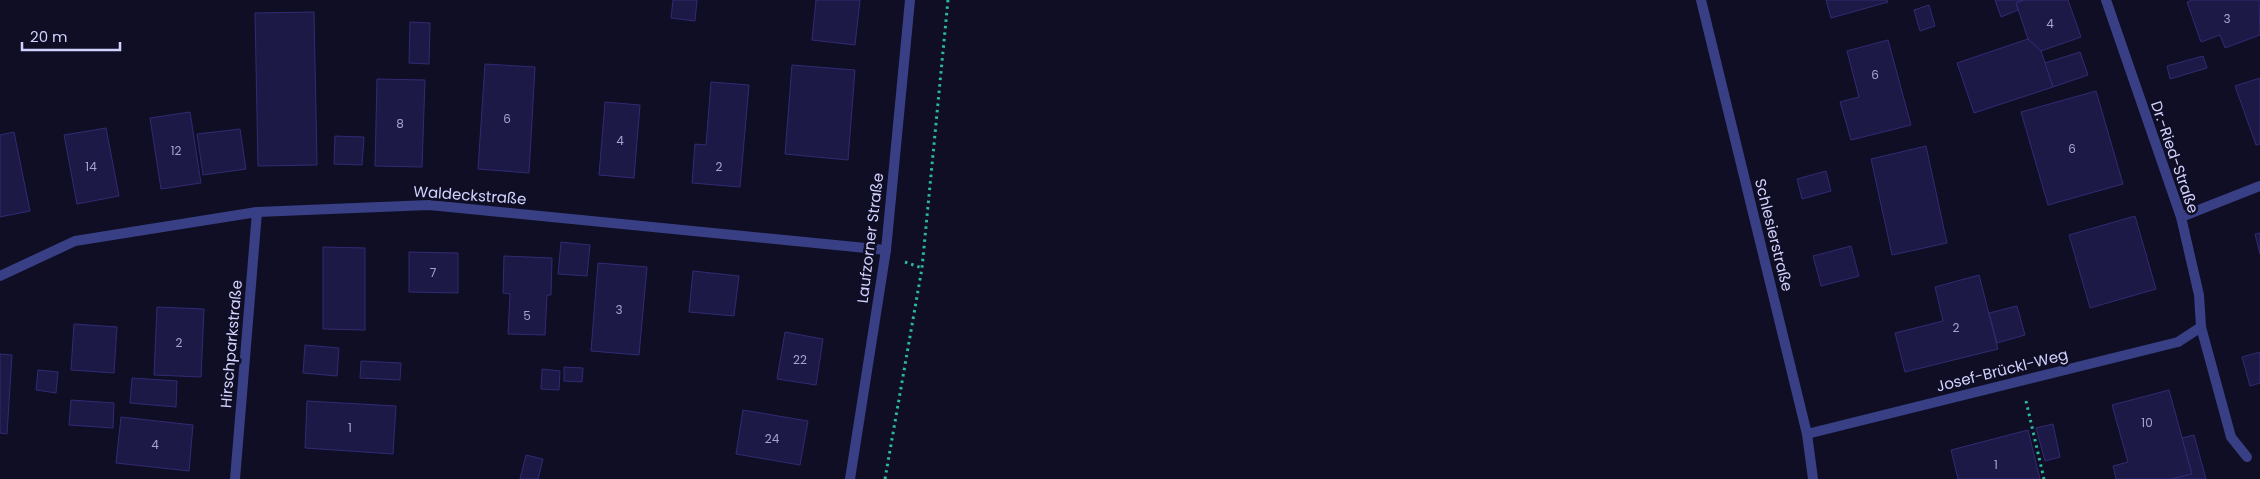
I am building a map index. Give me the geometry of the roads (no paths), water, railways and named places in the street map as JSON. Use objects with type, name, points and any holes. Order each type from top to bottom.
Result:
[{"type":"street","name":"Laufzorner Straße","points":[[850,479],[886,250],[910,0]]},
{"type":"street","name":"Schlesierstraße","points":[[1701,0],[1807,434],[1813,479]]},
{"type":"street","name":"Dr.-Ried-Straße","points":[[2106,0],[2181,217],[2199,294],[2200,327],[2231,437],[2247,457]]},
{"type":"street","points":[[2181,217],[2260,186]]},
{"type":"street","name":"Waldeckstraße","points":[[0,276],[76,241],[257,212],[429,205],[886,250]]},
{"type":"street","name":"Hirschparkstraße","points":[[235,479],[257,212]]},
{"type":"street","name":"Josef-Brückl-Weg","points":[[1807,434],[2178,342],[2200,327]]}]
